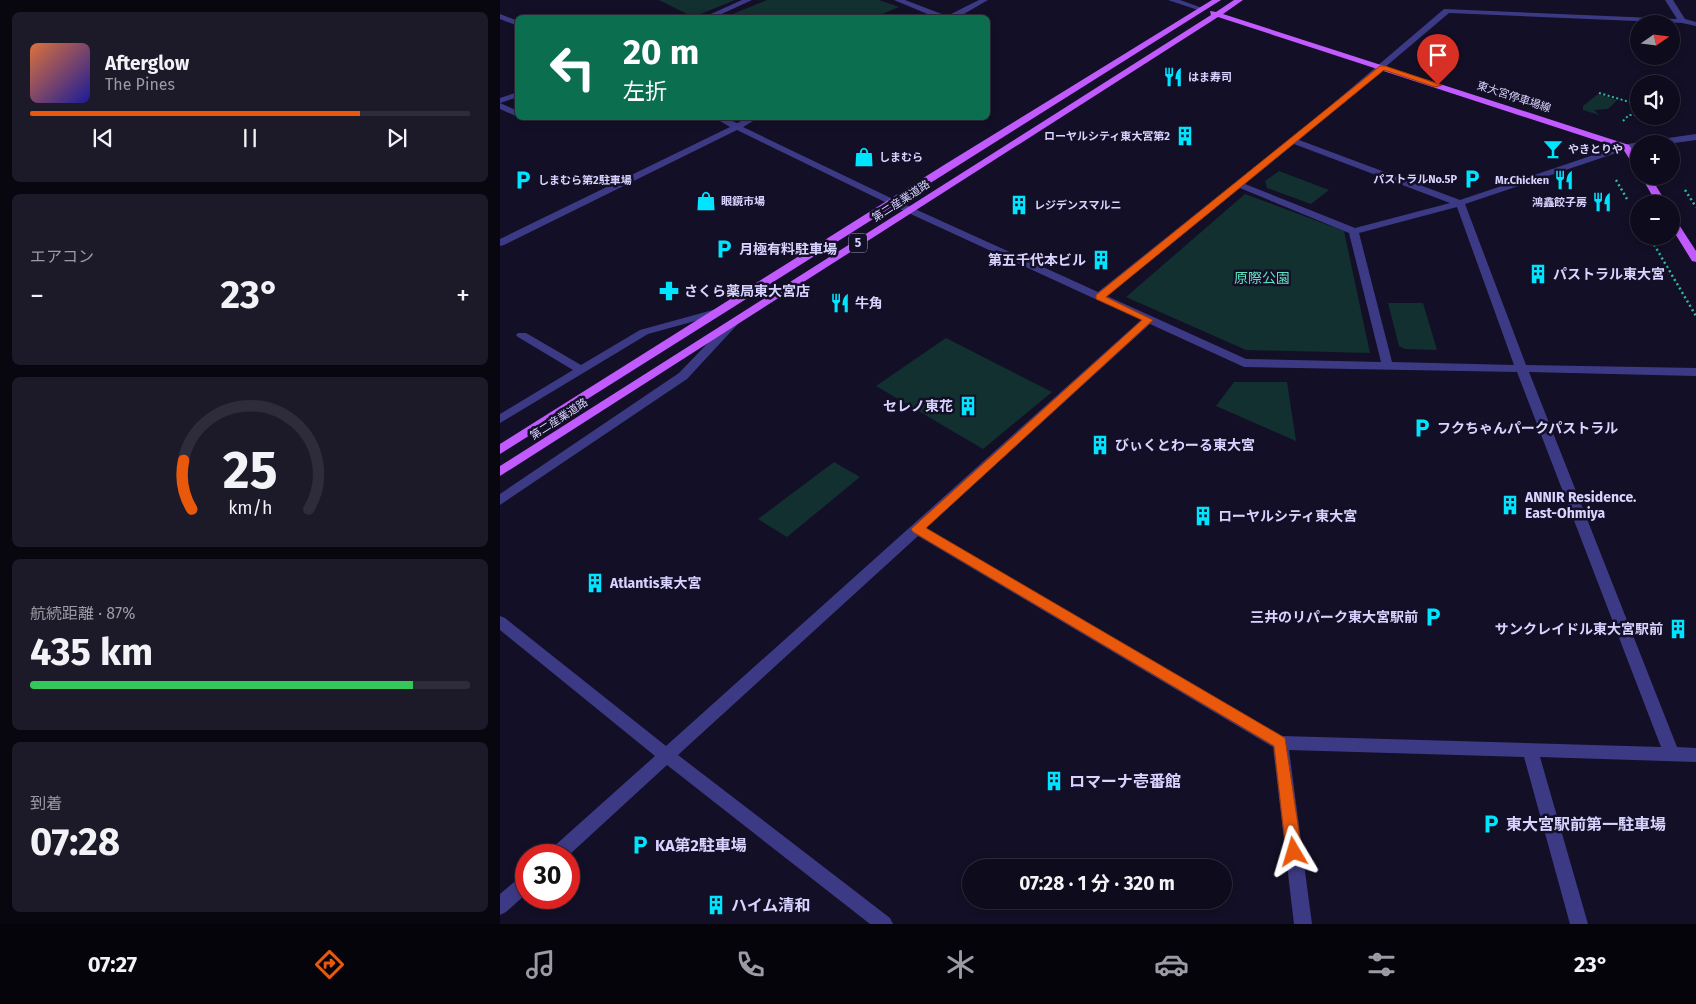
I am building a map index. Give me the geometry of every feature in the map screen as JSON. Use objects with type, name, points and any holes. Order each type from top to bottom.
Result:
[{"type":"main road","name":"第二産業道路","points":[[500,450],[892,202],[1217,0]]},
{"type":"main road","name":"第二産業道路","points":[[500,472],[1239,0]]},
{"type":"main road","name":"東大宮停車場線","points":[[1201,9],[1626,147]]},
{"type":"main road","points":[[1626,147],[1630,153]]},
{"type":"main road","points":[[1680,233],[1696,259]]},
{"type":"street","points":[[712,15],[748,0]]},
{"type":"street","points":[[898,0],[937,15]]},
{"type":"street","points":[[956,15],[984,0]]},
{"type":"street","points":[[1172,0],[1201,9]]},
{"type":"street","points":[[1669,0],[1682,21]]},
{"type":"street","points":[[1099,297],[1293,141],[1447,12],[1682,21],[1696,24]]},
{"type":"street","points":[[500,16],[515,23]]},
{"type":"street","points":[[500,101],[515,95]]},
{"type":"street","points":[[500,106],[515,114]]},
{"type":"street","points":[[724,120],[892,202],[1244,363],[1387,364],[1696,372]]},
{"type":"street","points":[[500,243],[750,120]]},
{"type":"street","points":[[1680,139],[1696,137]]},
{"type":"street","points":[[1293,141],[1460,203],[1521,367],[1672,754]]},
{"type":"street","points":[[1238,184],[1354,231],[1460,203],[1630,146]]},
{"type":"street","points":[[1354,231],[1387,364]]},
{"type":"street","points":[[500,419],[644,332],[723,310]]},
{"type":"street","points":[[569,844],[1148,320]]},
{"type":"street","points":[[500,500],[683,376],[733,323]]},
{"type":"street","points":[[522,335],[581,370]]},
{"type":"street","points":[[917,529],[1280,743],[1696,755]]},
{"type":"street","points":[[500,622],[666,756],[884,924]]},
{"type":"street","points":[[1280,743],[1303,924]]},
{"type":"street","points":[[1530,750],[1580,924]]},
{"type":"street","points":[[500,906],[515,893]]},
{"type":"path","points":[[1599,93],[1630,102]]},
{"type":"path","points":[[1623,121],[1630,115]]},
{"type":"path","points":[[1654,245],[1696,316]]},
{"type":"green space","points":[[659,0],[735,0],[698,15],[689,15]]},
{"type":"green space","points":[[767,0],[879,0],[899,7],[880,15],[730,15]]},
{"type":"green space","points":[[1598,94],[1617,100],[1608,109],[1594,110],[1599,115],[1583,110],[1583,106]]},
{"type":"green space","points":[[1279,171],[1329,190],[1311,204],[1267,188],[1265,181]]},
{"type":"green space","name":"原際公園","points":[[1245,194],[1344,231],[1370,353],[1246,350],[1126,297]]},
{"type":"green space","points":[[1388,303],[1423,303],[1437,350],[1405,349],[1399,346]]},
{"type":"green space","points":[[946,338],[1052,392],[983,449],[876,386]]},
{"type":"green space","points":[[1234,382],[1287,382],[1296,441],[1216,406]]},
{"type":"green space","points":[[834,462],[860,477],[787,537],[758,519]]},
{"type":"place","name":"はま寿司","points":[[1173,77]]},
{"type":"place","name":"ローヤルシティ東大宮第2","points":[[1185,136]]},
{"type":"place","name":"やきとりや","points":[[1553,149]]},
{"type":"place","name":"しまむら","points":[[864,157]]},
{"type":"place","name":"パストラルNo.5P","points":[[1472,179]]},
{"type":"place","name":"しまむら第2駐車場","points":[[523,180]]},
{"type":"place","name":"Mr.Chicken","points":[[1564,180]]},
{"type":"place","name":"眼鏡市場","points":[[706,201]]},
{"type":"place","name":"鴻鑫餃子房","points":[[1602,202]]},
{"type":"place","name":"レジデンスマルニ","points":[[1019,205]]},
{"type":"place","name":"月極有料駐車場","points":[[724,249]]},
{"type":"place","name":"第五千代本ビル","points":[[1101,260]]},
{"type":"place","name":"パストラル東大宮","points":[[1538,274]]},
{"type":"place","name":"さくら薬局東大宮店","points":[[669,291]]},
{"type":"place","name":"牛角","points":[[840,303]]},
{"type":"place","name":"セレノ東花","points":[[968,406]]},
{"type":"place","name":"フクちゃんパークパストラル","points":[[1422,428]]},
{"type":"place","name":"びぃくとわーる東大宮","points":[[1100,445]]},
{"type":"place","name":"ANNIR Residence. East-Ohmiya","points":[[1510,505]]},
{"type":"place","name":"ローヤルシティ東大宮","points":[[1203,516]]},
{"type":"place","name":"Atlantis東大宮","points":[[595,583]]},
{"type":"place","name":"三井のリパーク東大宮駅前","points":[[1433,617]]},
{"type":"place","name":"サンクレイドル東大宮駅前","points":[[1678,629]]},
{"type":"place","name":"ロマーナ壱番館","points":[[1054,781]]},
{"type":"place","name":"東大宮駅前第一駐車場","points":[[1491,824]]},
{"type":"place","name":"KA第2駐車場","points":[[640,845]]},
{"type":"place","name":"ハイム清和","points":[[716,905]]},
{"type":"route","points":[[1294,852],[1280,743],[917,529],[1148,320],[1099,297],[1383,67],[1438,85]]}]
